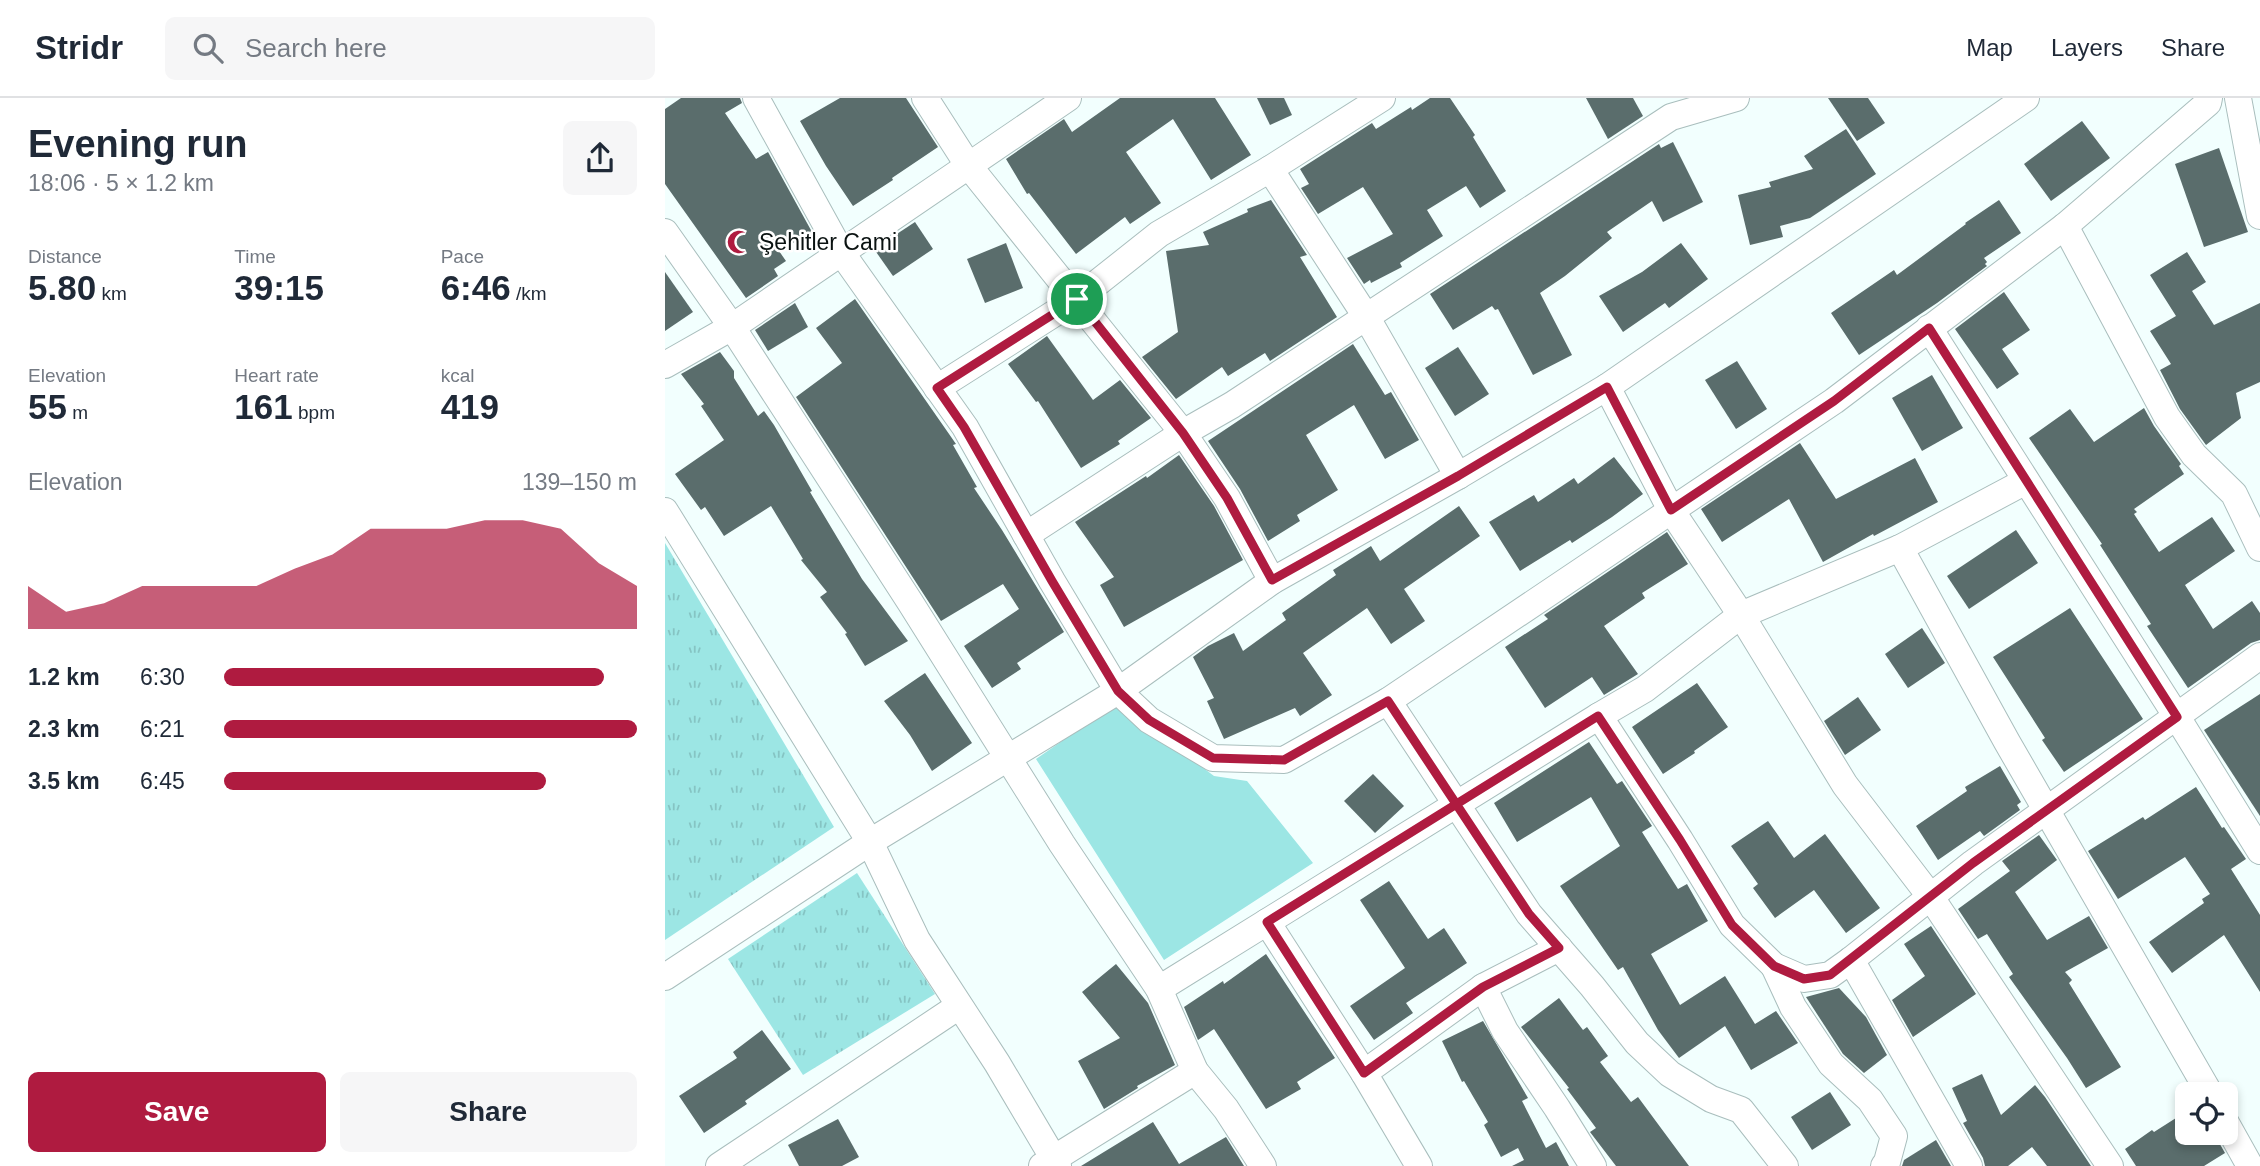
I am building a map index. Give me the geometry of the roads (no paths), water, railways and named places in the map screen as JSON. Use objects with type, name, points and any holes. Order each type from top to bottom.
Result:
[{"type":"street","points":[[756,98],[841,252],[964,427],[1118,691],[1149,720],[1213,758],[1284,760],[1388,701],[1834,401],[2065,226],[2208,103],[2209,98]]},
{"type":"street","points":[[925,98],[968,165],[1183,433],[1227,498],[1272,580]]},
{"type":"street","points":[[665,365],[732,327],[1067,98]]},
{"type":"street","points":[[937,388],[1077,299],[1159,234],[1270,169],[1381,98]]},
{"type":"street","points":[[1026,535],[1183,433],[1233,405],[1671,117],[1736,98]]},
{"type":"street","points":[[665,977],[870,842],[1118,691],[1272,580],[1458,476],[1607,387],[2026,98]]},
{"type":"street","points":[[2247,116],[2260,216]]},
{"type":"street","points":[[1270,169],[1367,317],[1458,476]]},
{"type":"street","points":[[2065,226],[2167,417],[2194,455],[2234,494],[2260,548]]},
{"type":"street","points":[[665,232],[732,327],[1159,989],[1195,1071],[1226,1109],[1263,1166]]},
{"type":"street","points":[[1929,328],[2260,851]]},
{"type":"street","points":[[1607,387],[1671,510],[1741,615],[1845,786],[1930,896],[2110,1166]]},
{"type":"street","points":[[1159,989],[1644,689],[1741,615],[1900,548],[2026,481]]},
{"type":"street","points":[[2234,494],[2260,504]]},
{"type":"street","points":[[665,511],[870,842],[916,940],[997,1063],[1052,1164],[1195,1071]]},
{"type":"street","points":[[1900,548],[2203,1082]]},
{"type":"street","points":[[1774,966],[1804,979],[1830,975],[1973,863],[2260,656]]},
{"type":"street","points":[[1388,701],[1529,914],[1637,1043],[1670,1074],[1711,1099],[1741,1110],[1786,1166]]},
{"type":"street","points":[[1598,716],[1680,840],[1732,925],[1774,966],[1793,1007],[1831,1064],[1870,1100],[1894,1136],[1884,1166]]},
{"type":"street","points":[[1267,922],[1364,1073],[1419,1166]]},
{"type":"street","points":[[1364,1073],[1483,987],[1559,948]]},
{"type":"street","points":[[1851,960],[1969,1166]]},
{"type":"street","points":[[1483,987],[1505,1031],[1593,1166]]},
{"type":"street","points":[[719,1166],[959,1006]]},
{"type":"street","points":[[2238,1144],[2250,1166]]},
{"type":"place","name":"Şehitler Cami","points":[[739,242]]}]
